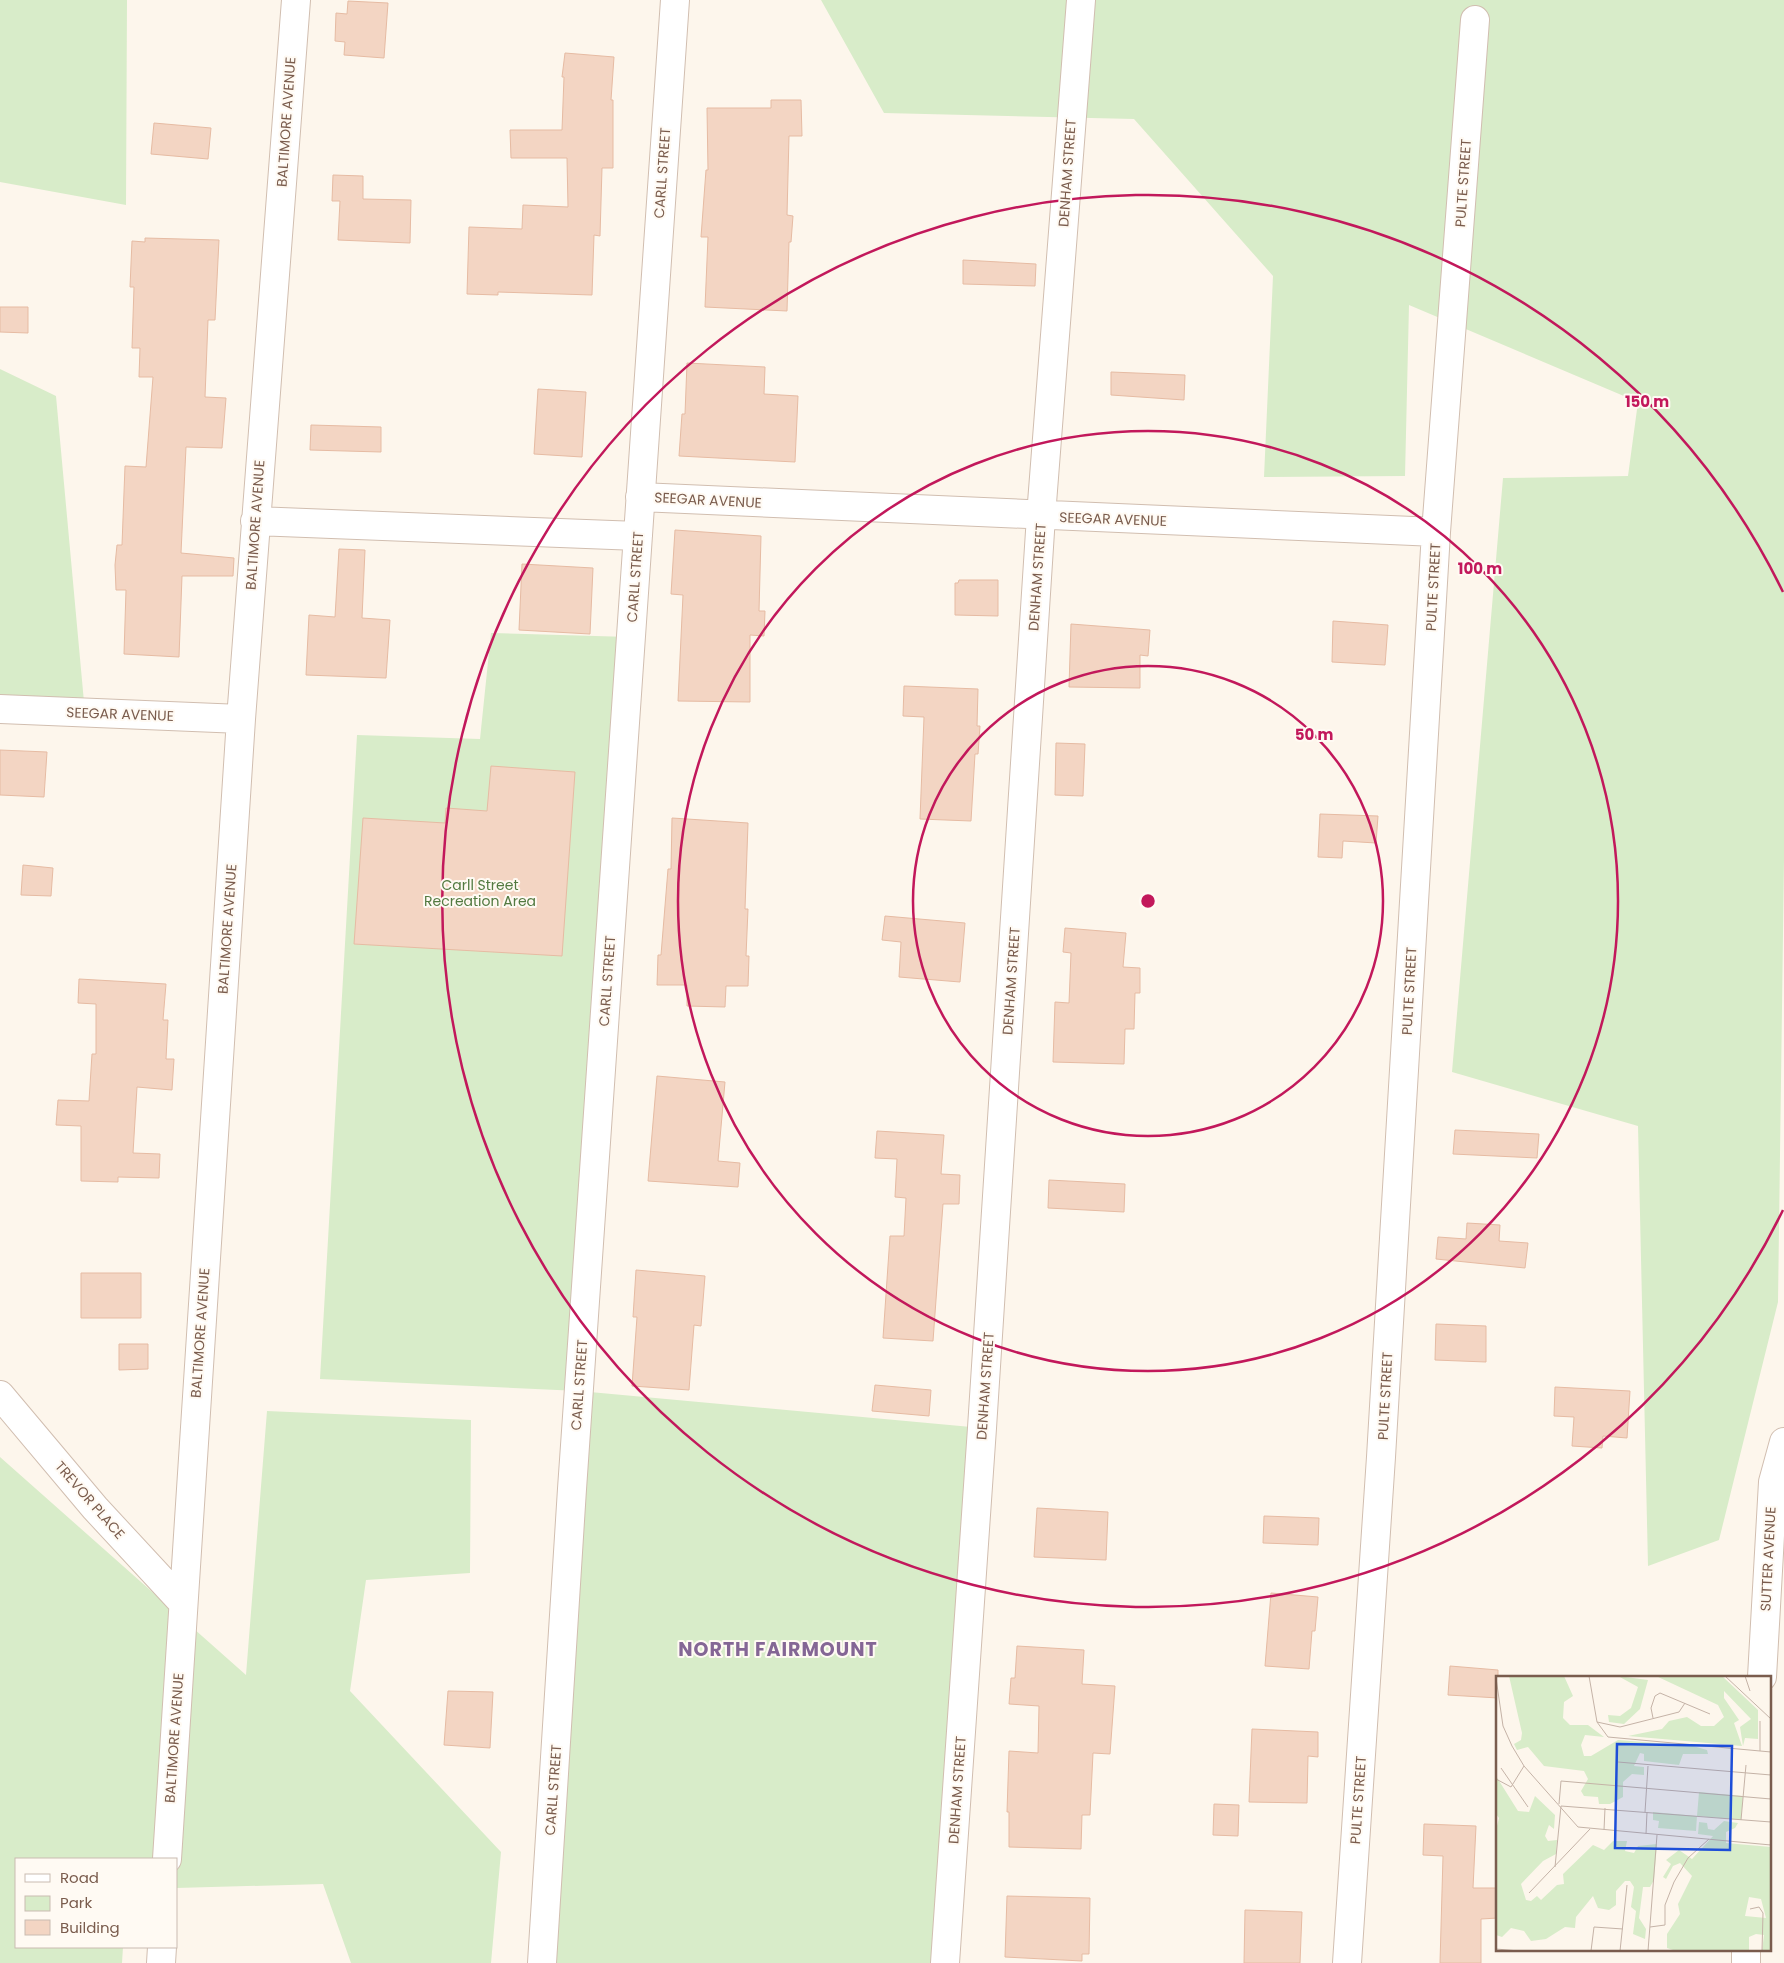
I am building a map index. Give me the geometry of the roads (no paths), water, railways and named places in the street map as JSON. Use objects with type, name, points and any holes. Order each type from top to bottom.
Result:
[{"type":"street","name":"BALTIMORE AVENUE","points":[[167,1858],[241,719],[296,0]]},
{"type":"street","name":"CARLL STREET","points":[[542,1963],[572,1489],[675,0]]},
{"type":"street","name":"DENHAM STREET","points":[[944,1963],[982,1428],[1041,516],[1081,0]]},
{"type":"street","name":"PULTE STREET","points":[[1347,1963],[1382,1437],[1436,532],[1475,20]]},
{"type":"street","name":"SEEGAR AVENUE","points":[[640,497],[1436,532]]},
{"type":"street","points":[[255,522],[638,536]]},
{"type":"street","name":"SEEGAR AVENUE","points":[[0,710],[241,719]]},
{"type":"street","name":"TREVOR PLACE","points":[[0,1395],[95,1508],[183,1603]]},
{"type":"street","name":"SUTTER AVENUE","points":[[1762,1676],[1772,1482],[1784,1442]]},
{"type":"street","points":[[161,1963],[162,1948]]},
{"type":"street","points":[[1746,1950],[1746,1963]]},
{"type":"district","name":"NORTH FAIRMOUNT","points":[[778,1649]]},
{"type":"park label","name":"Carll Street Recreation Area","points":[[480,894]]}]
